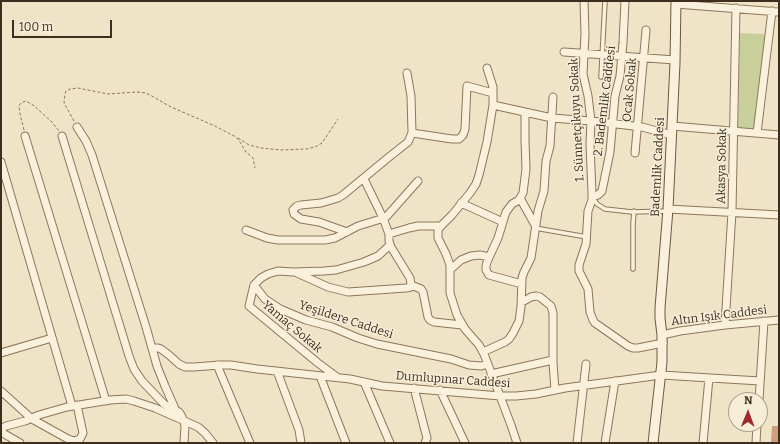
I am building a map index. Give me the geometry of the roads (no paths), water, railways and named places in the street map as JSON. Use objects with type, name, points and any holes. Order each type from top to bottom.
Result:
[{"type":"street","name":"1. Sünnetçikuyu Sokak","points":[[584,1],[585,34],[583,74],[588,96],[591,121],[590,144],[592,197],[588,211],[585,248],[578,268],[588,289],[590,312],[593,320],[628,346],[633,348],[638,348],[662,339]]},
{"type":"street","name":"2. Bademlik Caddesi","points":[[592,197],[600,194],[603,187],[610,152],[615,96],[619,82],[622,56],[626,1]]},
{"type":"street","points":[[676,2],[775,11],[757,133]]},
{"type":"street","name":"Bademlik Caddesi","points":[[653,443],[662,375],[660,300],[668,210],[675,60],[676,2]]},
{"type":"street","name":"Akasya Sokak","points":[[725,325],[732,212],[736,8]]},
{"type":"street","name":"Ocak Sokak","points":[[636,153],[646,30]]},
{"type":"street","points":[[564,52],[675,60]]},
{"type":"street","points":[[487,68],[494,92],[487,142],[479,175],[473,188],[450,218],[441,226],[438,231],[438,238],[449,260],[451,269],[450,293],[454,307],[462,325],[483,352],[517,443]]},
{"type":"street","points":[[347,232],[319,222],[301,219],[294,214],[294,210],[301,205],[321,203],[338,198],[364,179],[408,142],[412,133],[411,96],[407,74]]},
{"type":"street","points":[[412,133],[459,139],[465,130],[467,86],[494,92]]},
{"type":"street","points":[[483,352],[499,345],[509,338],[519,321],[522,307],[522,278],[531,258],[538,211],[544,191],[546,161],[550,146],[553,97]]},
{"type":"street","points":[[493,105],[552,118],[612,123],[672,131],[734,131],[779,135]]},
{"type":"street","points":[[522,284],[489,275],[486,270],[486,266],[498,238],[508,208],[520,198],[523,193],[526,178],[525,112]]},
{"type":"street","points":[[77,127],[86,141],[92,155],[159,371],[176,411]]},
{"type":"street","points":[[26,136],[106,400]]},
{"type":"street","points":[[62,136],[131,362],[142,381],[164,404],[181,415],[184,421],[184,443]]},
{"type":"street","points":[[1,162],[52,338],[82,426],[83,433],[80,439],[68,439],[32,419],[1,390]]},
{"type":"street","points":[[364,179],[383,218],[389,234],[390,245],[410,277],[411,285]]},
{"type":"street","points":[[246,230],[267,238],[287,241],[330,240],[358,226],[383,218],[391,213],[418,181]]},
{"type":"street","points":[[520,198],[535,227]]},
{"type":"street","points":[[461,203],[503,222]]},
{"type":"street","points":[[668,210],[779,215]]},
{"type":"street","points":[[389,234],[413,227],[441,226]]},
{"type":"street","points":[[293,272],[330,271],[352,266],[373,259],[390,245]]},
{"type":"street","points":[[451,269],[461,260],[471,256],[480,255],[489,257]]},
{"type":"street","points":[[254,285],[260,278],[283,270],[305,276],[328,287],[348,292],[410,288],[411,285]]},
{"type":"street","name":"Yeşildere Caddesi","points":[[254,285],[265,299],[280,309],[306,320],[332,327],[358,338],[377,344],[451,359],[469,365],[480,366],[488,364]]},
{"type":"street","name":"Yamaç Sokak","points":[[254,285],[249,306],[318,363],[339,378]]},
{"type":"street","points":[[411,285],[422,291],[430,320],[434,322],[462,325]]},
{"type":"street","points":[[522,302],[536,296],[540,297],[551,306],[553,313],[553,360],[555,390]]},
{"type":"street","name":"Altın Işık Caddesi","points":[[662,339],[680,331],[779,320]]},
{"type":"street","points":[[759,392],[764,321]]},
{"type":"street","points":[[1,353],[52,338]]},
{"type":"street","name":"Dumlupınar Caddesi","points":[[152,348],[158,348],[165,351],[182,366],[194,367],[231,365],[339,378],[382,386],[500,396],[536,394],[584,385],[662,375],[760,381]]},
{"type":"street","points":[[491,374],[553,360]]},
{"type":"street","points":[[577,443],[586,364]]},
{"type":"street","points":[[217,365],[250,443]]},
{"type":"street","points":[[277,371],[299,430],[301,443]]},
{"type":"street","points":[[320,376],[346,443]]},
{"type":"street","points":[[703,443],[709,378]]},
{"type":"street","points":[[605,443],[615,381]]},
{"type":"street","points":[[364,382],[390,443]]},
{"type":"street","points":[[414,388],[427,438],[425,443]]},
{"type":"street","points":[[440,390],[464,443]]},
{"type":"street","points":[[1,431],[6,426],[74,405],[119,399],[134,401],[155,408],[198,427],[213,443]]},
{"type":"street","points":[[1,431],[8,443]]},
{"type":"street","points":[[1,431],[20,443]]},
{"type":"street","points":[[756,443],[757,432]]},
{"type":"lane","points":[[601,77],[605,1]]},
{"type":"lane","points":[[592,197],[597,204],[605,209],[634,212],[668,210]]},
{"type":"lane","points":[[633,268],[632,224],[634,212]]},
{"type":"lane","points":[[535,227],[587,237]]}]
